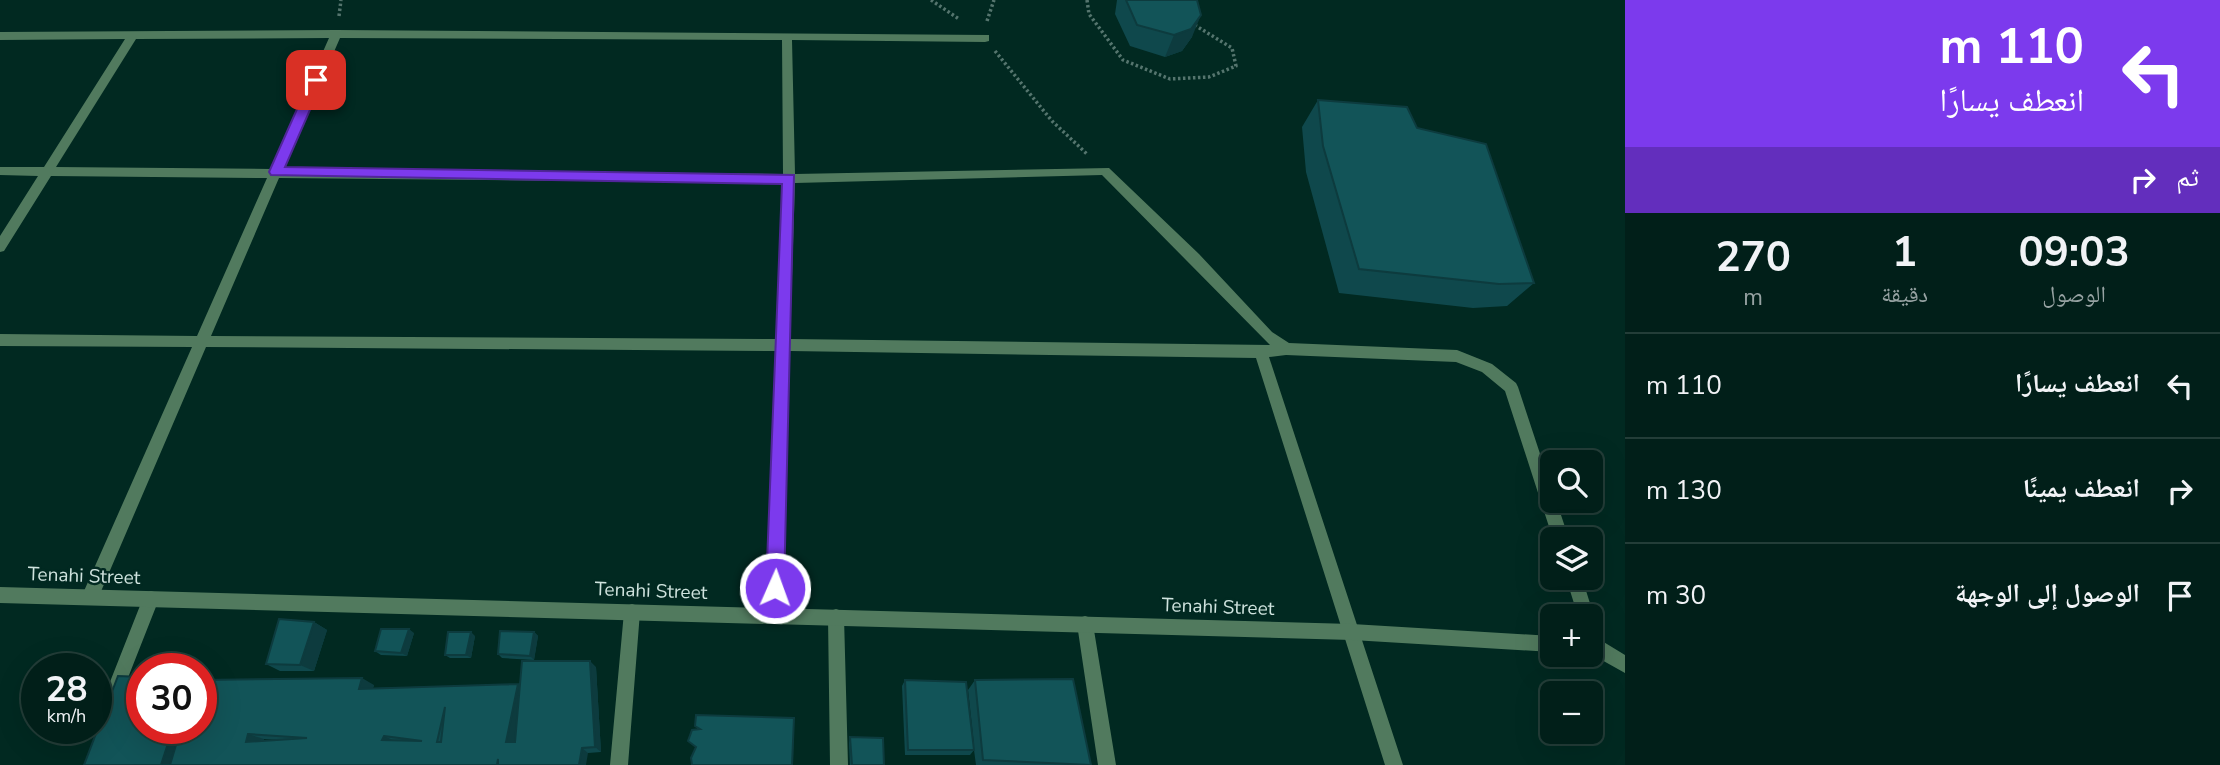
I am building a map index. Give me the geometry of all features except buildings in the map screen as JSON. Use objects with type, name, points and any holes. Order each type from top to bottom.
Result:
[{"type":"street","points":[[0,36],[337,34],[985,38]]},
{"type":"street","points":[[90,597],[337,34]]},
{"type":"street","points":[[0,247],[132,36]]},
{"type":"street","points":[[775,615],[789,179],[787,38]]},
{"type":"street","points":[[0,171],[789,179],[1105,172],[1194,258],[1267,335],[1286,349]]},
{"type":"street","points":[[0,340],[783,345],[1261,352],[1286,349],[1457,356],[1487,368],[1511,387],[1557,527]]},
{"type":"street","points":[[1261,352],[1394,765]]},
{"type":"street","name":"Tenahi Street","points":[[0,595],[1352,632],[1540,643]]},
{"type":"street","points":[[112,699],[152,599]]},
{"type":"street","points":[[619,765],[632,612]]},
{"type":"street","points":[[836,617],[839,765]]},
{"type":"street","points":[[1084,624],[1107,765]]},
{"type":"street","points":[[1603,648],[1625,665]]},
{"type":"path","points":[[994,0],[988,12],[985,38],[1052,121],[1105,172]]},
{"type":"path","points":[[1087,0],[1089,14],[1123,60],[1170,79],[1209,77],[1236,66],[1232,48],[1198,25],[1189,23]]},
{"type":"route","points":[[316,80],[276,172],[789,179],[775,588]]}]
